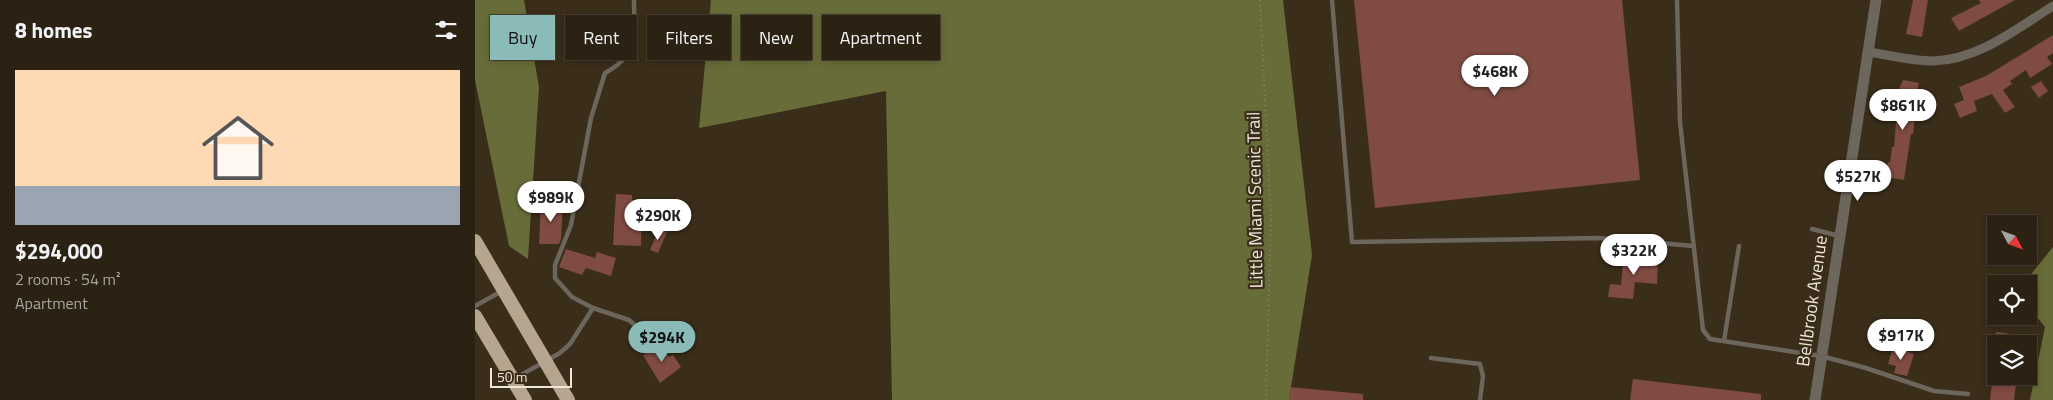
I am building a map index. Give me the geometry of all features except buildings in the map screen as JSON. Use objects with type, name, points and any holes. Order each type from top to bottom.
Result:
[{"type":"highway","points":[[475,241],[568,400]]},
{"type":"highway","points":[[475,316],[525,400]]},
{"type":"street","name":"Bellbrook Avenue","points":[[1815,400],[1876,0]]},
{"type":"street","points":[[1868,52],[1931,61],[1960,58],[1987,47],[2053,6]]},
{"type":"lane","points":[[634,0],[634,46],[619,65],[605,73],[591,118],[571,225],[555,265],[555,278],[573,297],[593,308],[629,320],[654,342]]},
{"type":"lane","points":[[1332,0],[1352,242],[1599,238],[1694,246]]},
{"type":"lane","points":[[1677,0],[1680,122],[1703,330],[1710,339],[1821,356],[1866,368],[1934,391],[1968,394]]},
{"type":"lane","points":[[1812,229],[1839,236]]},
{"type":"lane","points":[[1724,341],[1739,246]]},
{"type":"lane","points":[[475,306],[504,290]]},
{"type":"lane","points":[[512,380],[546,361],[570,344],[593,308]]},
{"type":"lane","points":[[1431,358],[1479,364],[1483,376],[1480,400]]},
{"type":"path","name":"Little Miami Scenic Trail","points":[[1260,0],[1271,218],[1267,400]]},
{"type":"green space","points":[[475,0],[524,0],[527,15],[490,15],[490,60],[534,60],[539,87],[528,259],[509,246],[475,80]]},
{"type":"green space","points":[[711,0],[1283,0],[1312,255],[1289,400],[892,400],[886,91],[699,128],[705,60],[731,60],[731,15],[710,15]]},
{"type":"green space","points":[[2053,247],[2053,400],[2030,400],[2033,385],[2037,385],[2037,366],[2045,327],[2037,317],[2037,275],[2030,275]]}]
